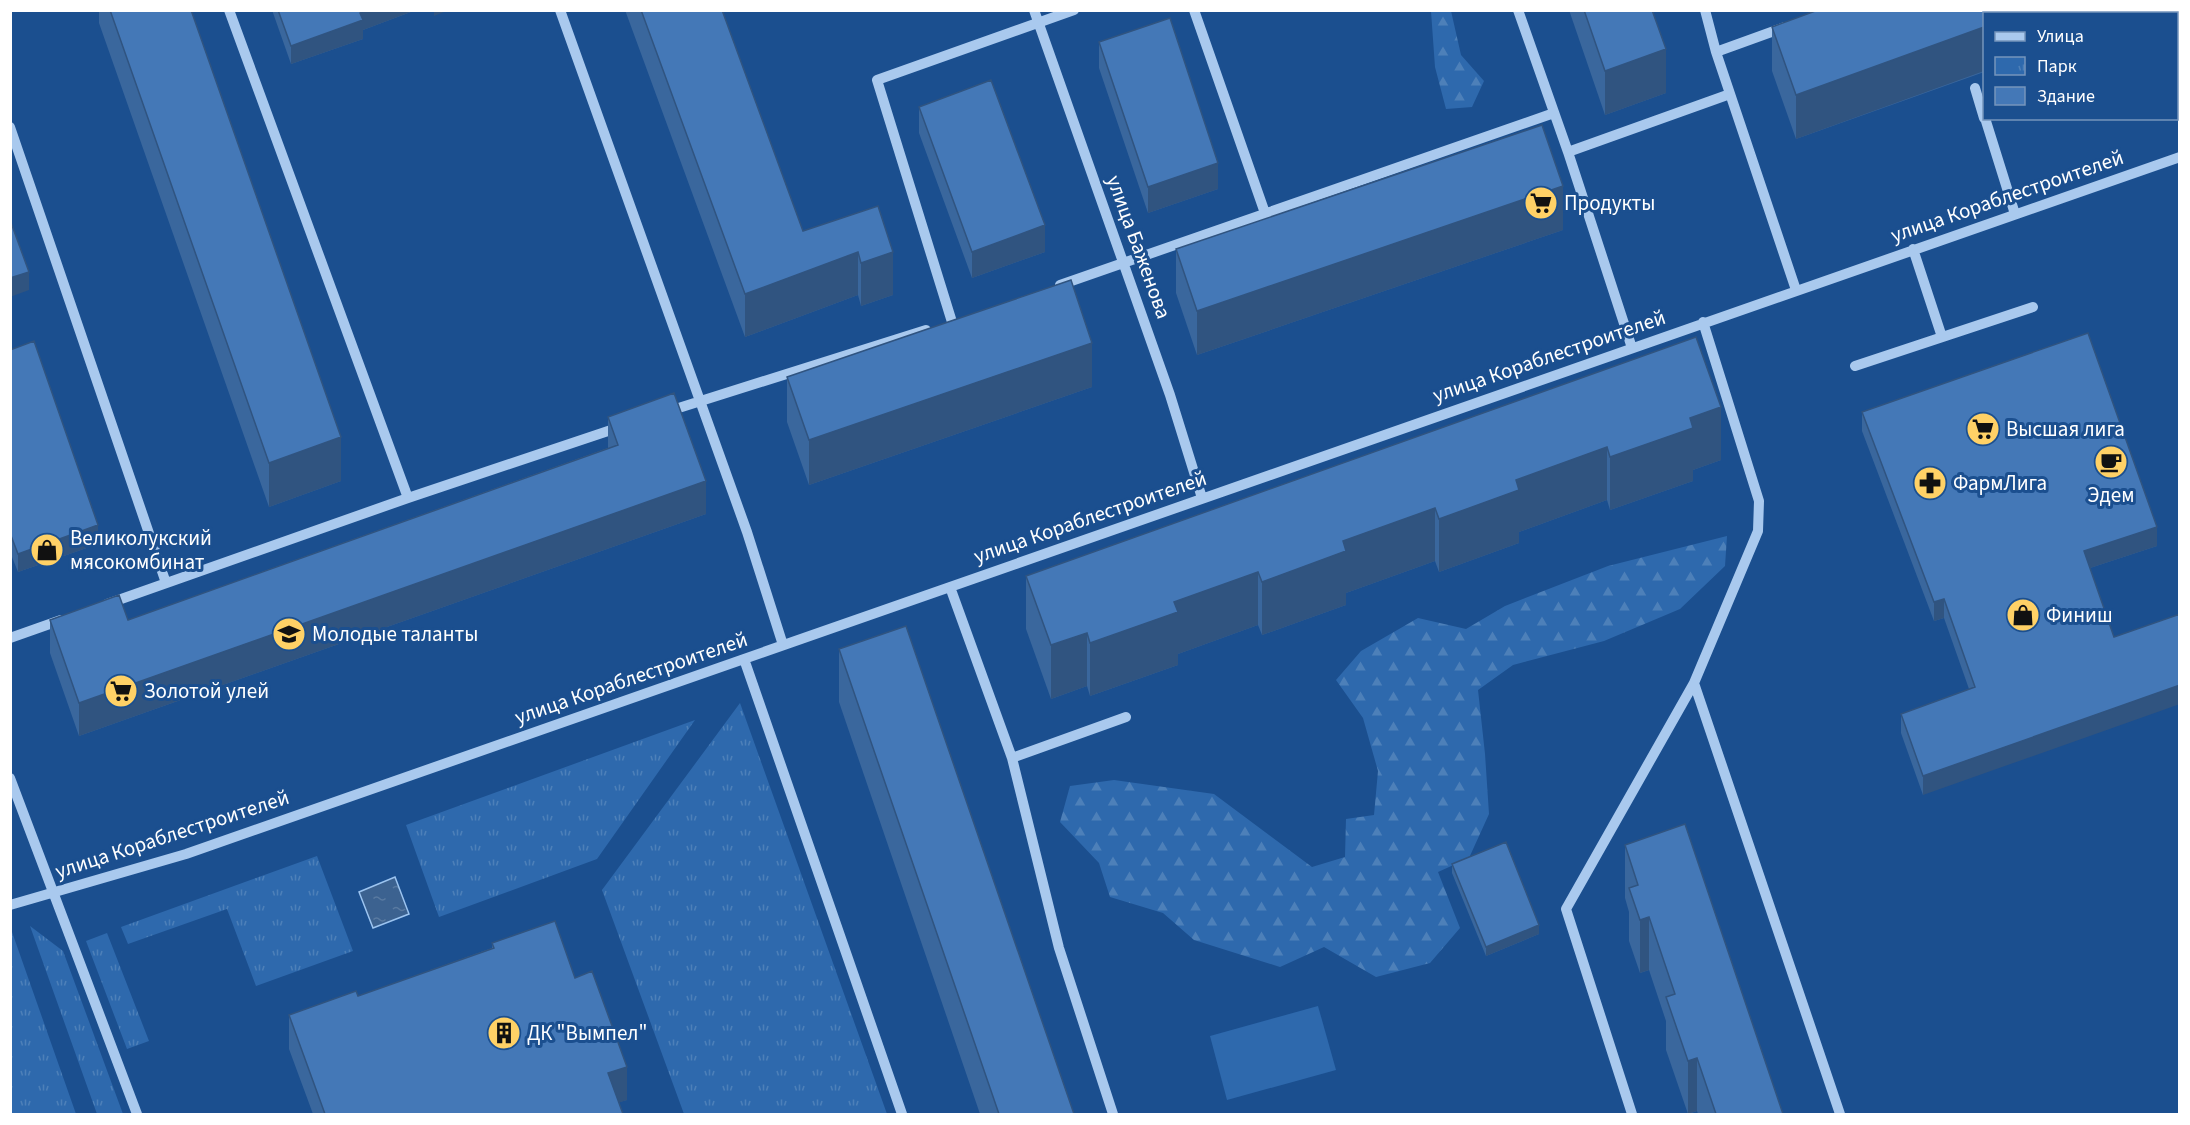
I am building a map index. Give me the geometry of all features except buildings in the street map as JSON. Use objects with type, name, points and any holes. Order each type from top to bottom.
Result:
[{"type":"street","points":[[229,10],[408,498]]},
{"type":"street","points":[[560,10],[751,543],[783,645]]},
{"type":"street","name":"улица Баженова","points":[[1034,10],[1170,395],[1202,498]]},
{"type":"street","points":[[655,416],[957,320],[877,80],[1074,10]]},
{"type":"street","points":[[1194,10],[1265,213]]},
{"type":"street","points":[[1518,10],[1568,152],[1632,348]]},
{"type":"street","points":[[1705,10],[1716,52],[1796,290]]},
{"type":"street","points":[[1716,52],[1800,22]]},
{"type":"street","points":[[1975,88],[1983,112]]},
{"type":"street","points":[[1568,152],[1730,94]]},
{"type":"street","points":[[1049,288],[1554,113]]},
{"type":"street","points":[[1986,120],[2015,214]]},
{"type":"street","points":[[10,127],[166,583]]},
{"type":"street","name":"улица Кораблестроителей","points":[[10,905],[186,854],[2180,157]]},
{"type":"street","points":[[1913,249],[1942,337]]},
{"type":"street","points":[[1855,366],[2032,307]]},
{"type":"street","points":[[1632,1114],[1566,909],[1694,683],[1758,531],[1759,501],[1703,322]]},
{"type":"street","points":[[92,609],[408,498],[633,423]]},
{"type":"street","points":[[950,587],[1012,758],[1059,948],[1113,1114]]},
{"type":"street","points":[[10,638],[71,616]]},
{"type":"street","points":[[744,659],[902,1114]]},
{"type":"street","points":[[1694,683],[1840,1114]]},
{"type":"street","points":[[1012,758],[1126,717]]},
{"type":"street","points":[[10,778],[137,1114]]},
{"type":"green space","points":[[1431,11],[1451,11],[1461,55],[1484,81],[1472,107],[1446,109],[1435,67]]},
{"type":"green space","points":[[1727,536],[1725,566],[1680,609],[1604,641],[1513,665],[1478,690],[1489,814],[1469,858],[1438,872],[1460,928],[1430,963],[1376,977],[1324,947],[1280,967],[1194,940],[1163,913],[1110,897],[1099,863],[1060,822],[1070,786],[1114,780],[1214,794],[1312,867],[1345,857],[1346,819],[1374,815],[1378,771],[1363,718],[1336,680],[1361,651],[1418,618],[1466,629],[1505,606],[1608,566]]},
{"type":"green space","points":[[740,703],[887,1114],[684,1114],[602,890]]},
{"type":"green space","points":[[695,720],[597,859],[439,917],[406,825]]},
{"type":"green space","points":[[317,856],[353,951],[256,986],[227,909],[128,944],[121,927]]},
{"type":"green space","points":[[30,926],[63,951],[123,1114],[97,1114]]},
{"type":"green space","points":[[10,929],[12,932],[76,1114],[11,1114]]},
{"type":"green space","points":[[107,933],[149,1041],[127,1049],[86,941]]},
{"type":"green space","points":[[1318,1006],[1336,1070],[1227,1100],[1210,1036]]},
{"type":"water","points":[[395,877],[409,914],[373,928],[359,892]]},
{"type":"place","name":"Продукты","points":[[1541,203]]},
{"type":"place","name":"Высшая лига","points":[[1983,429]]},
{"type":"place","name":"Эдем","points":[[2111,462]]},
{"type":"place","name":"ФармЛига","points":[[1930,483]]},
{"type":"place","name":"Великолукский мясокомбинат","points":[[47,550]]},
{"type":"place","name":"Финиш","points":[[2023,615]]},
{"type":"place","name":"Молодые таланты","points":[[289,634]]},
{"type":"place","name":"Золотой улей","points":[[121,691]]},
{"type":"place","name":"ДК \"Вымпел\"","points":[[504,1033]]}]
